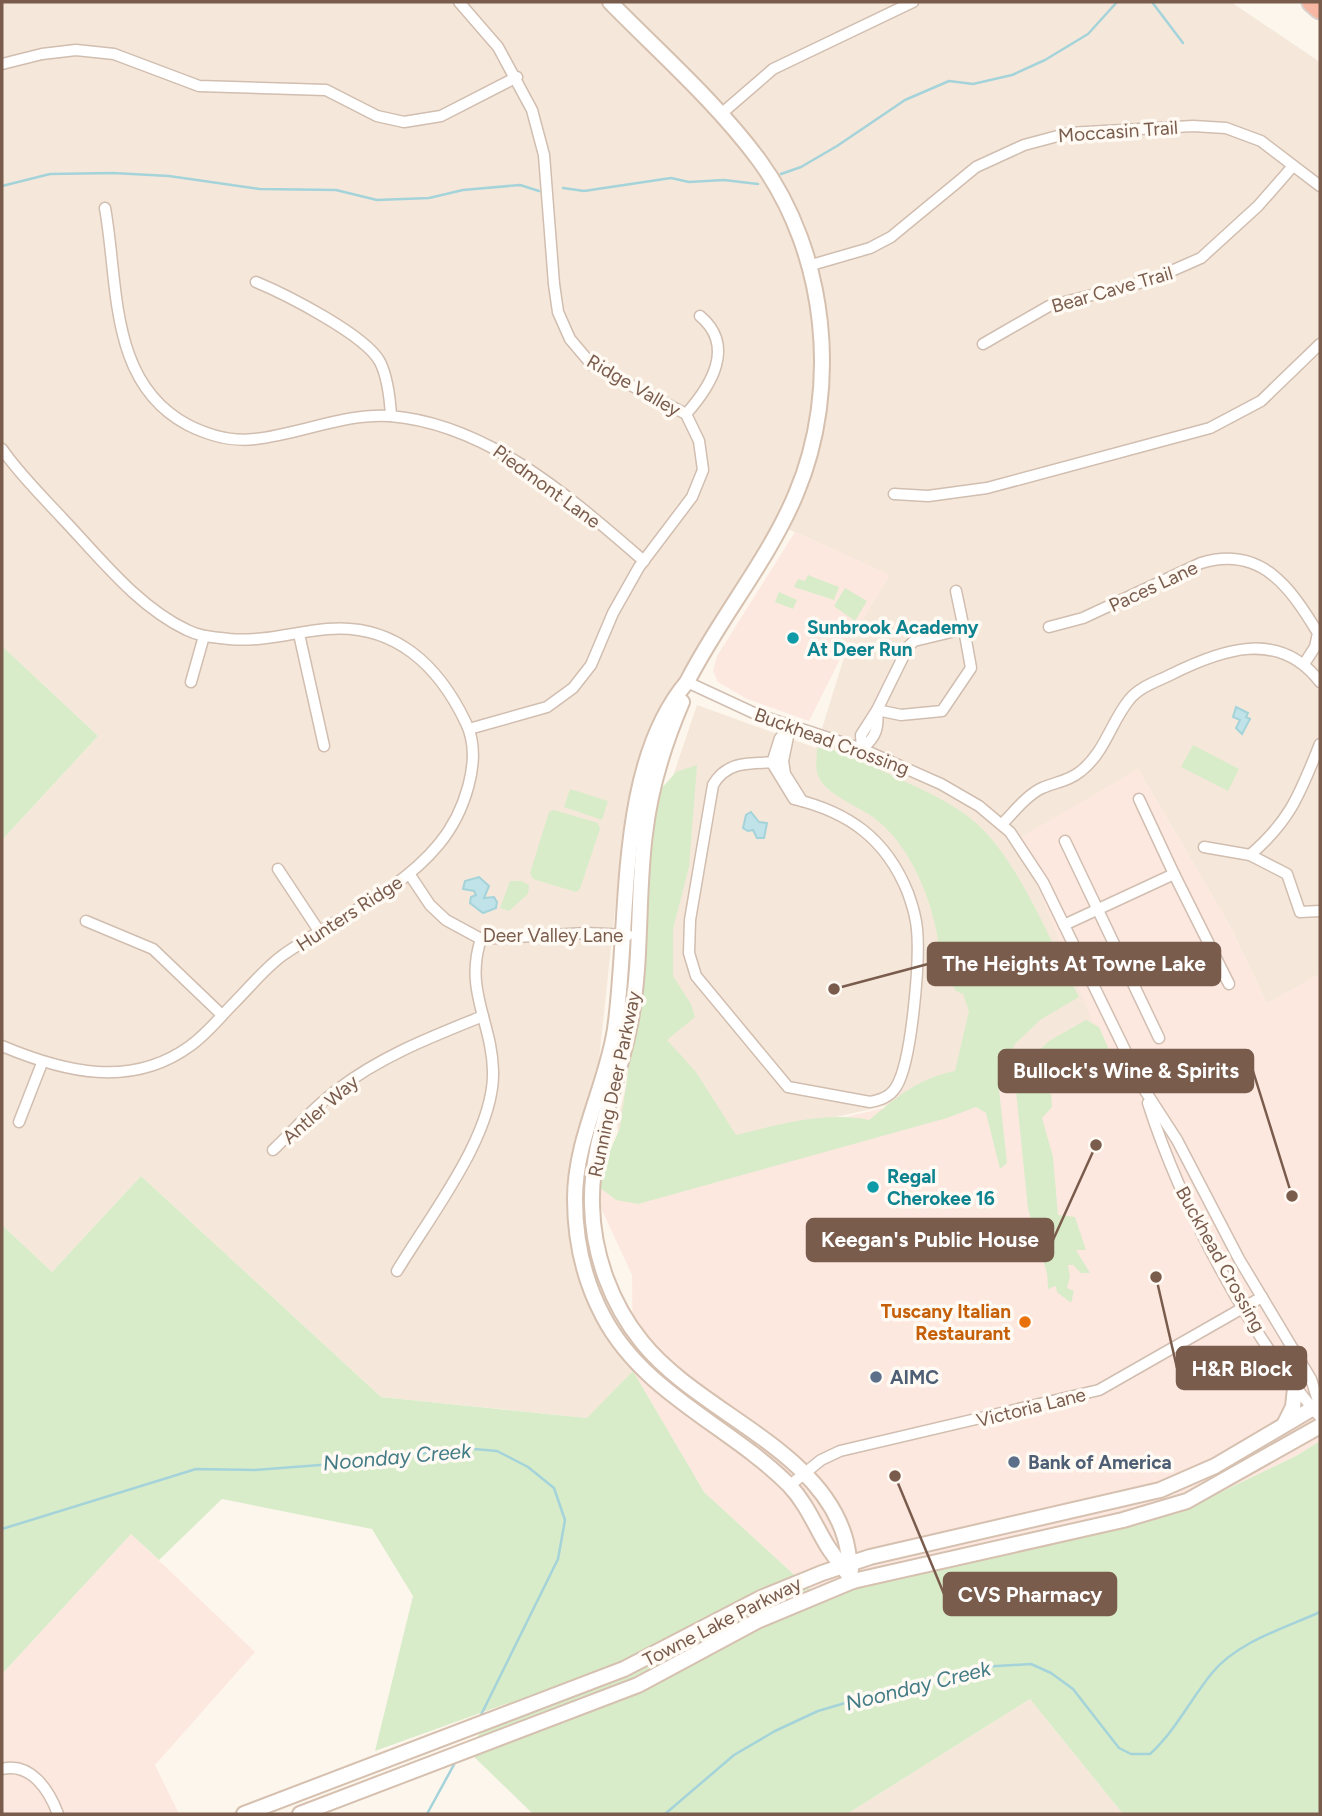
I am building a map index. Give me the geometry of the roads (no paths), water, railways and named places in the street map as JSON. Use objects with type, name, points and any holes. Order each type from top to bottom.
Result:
[{"type":"highway","points":[[1312,2],[1320,9]]},
{"type":"street","name":"Ridge Valley","points":[[459,2],[489,33],[517,76],[541,137],[550,208],[554,284],[562,323],[581,356],[592,365],[686,414],[699,441],[703,470],[692,496],[644,561],[613,613],[591,665],[573,688],[547,707],[469,729]]},
{"type":"street","name":"Running Deer Parkway","points":[[610,2],[720,114],[774,182],[808,266],[822,353],[819,405],[808,459],[782,525],[667,712],[643,778],[633,825],[613,1038],[584,1138],[576,1180],[578,1242],[587,1277],[611,1330],[648,1376],[731,1437],[789,1486],[810,1511],[827,1545],[846,1564]]},
{"type":"street","points":[[720,114],[773,69],[913,2]]},
{"type":"street","points":[[2,64],[76,50],[114,54],[199,86],[326,90],[377,116],[404,122],[441,116],[517,76]]},
{"type":"street","name":"Moccasin Trail","points":[[808,266],[858,253],[881,243],[976,167],[1010,150],[1053,135],[1138,128],[1226,128],[1261,141],[1320,186]]},
{"type":"street","name":"Bear Cave Trail","points":[[983,344],[1049,306],[1151,280],[1201,258],[1258,206],[1293,166]]},
{"type":"street","name":"Piedmont Lane","points":[[105,208],[124,346],[136,377],[148,394],[172,416],[199,430],[245,440],[298,431],[349,418],[391,416],[450,428],[526,467],[644,561]]},
{"type":"street","points":[[256,282],[336,325],[371,350],[380,362],[391,416]]},
{"type":"street","points":[[686,414],[706,392],[719,352],[711,324],[700,316]]},
{"type":"street","points":[[894,494],[928,496],[988,488],[1210,428],[1261,401],[1320,344]]},
{"type":"street","name":"Hunters Ridge","points":[[2,449],[24,478],[151,608],[169,621],[204,636],[260,641],[351,629],[372,632],[407,648],[438,674],[469,729],[471,764],[465,804],[439,845],[410,875],[279,958],[193,1044],[156,1065],[104,1074],[42,1063],[2,1046]]},
{"type":"street","name":"Paces Lane","points":[[1049,626],[1083,618],[1201,563],[1215,559],[1244,559],[1270,571],[1284,585],[1318,633],[1315,647],[1304,664]]},
{"type":"street","points":[[877,710],[901,715],[942,711],[971,668],[956,592]]},
{"type":"street","points":[[862,749],[862,735],[914,641],[964,629]]},
{"type":"street","points":[[299,634],[324,746]]},
{"type":"street","points":[[191,682],[204,636]]},
{"type":"street","points":[[1002,824],[1042,788],[1069,779],[1091,761],[1128,700],[1139,690],[1230,649],[1268,649],[1304,664],[1320,682]]},
{"type":"street","name":"Running Deer Parkway","points":[[687,682],[647,815],[630,1023],[598,1144],[592,1186],[593,1226],[604,1276],[626,1319],[652,1353],[682,1381],[804,1474],[834,1516],[845,1537],[846,1564],[853,1581]]},
{"type":"street","name":"Buckhead Crossing","points":[[687,682],[741,708],[862,749],[960,794],[1002,824],[1036,870],[1144,1089],[1177,1140],[1262,1297],[1311,1379],[1318,1408]]},
{"type":"street","points":[[778,762],[738,763],[718,776],[713,785],[690,920],[689,953],[696,976],[788,1087],[870,1102],[881,1100],[897,1086],[903,1067],[918,962],[917,927],[907,892],[872,839],[851,819],[827,807],[794,799],[778,762],[780,738],[791,727]]},
{"type":"street","points":[[1250,855],[1271,837],[1295,806],[1320,744]]},
{"type":"street","points":[[1139,799],[1229,984]]},
{"type":"street","points":[[1065,841],[1159,1038]]},
{"type":"street","points":[[1204,847],[1250,855],[1287,874],[1300,912],[1320,911]]},
{"type":"street","points":[[278,869],[319,931]]},
{"type":"street","points":[[1064,925],[1174,874]]},
{"type":"street","name":"Deer Valley Lane","points":[[410,875],[430,905],[446,920],[481,939],[586,933],[639,935]]},
{"type":"street","points":[[86,921],[153,949],[222,1015]]},
{"type":"street","points":[[397,1271],[486,1120],[493,1070],[492,1049],[475,989],[474,968],[481,939]]},
{"type":"street","name":"Antler Way","points":[[273,1150],[335,1091],[373,1064],[417,1041],[482,1016]]},
{"type":"street","points":[[19,1122],[42,1063]]},
{"type":"street","name":"Buckhead Crossing","points":[[1144,1089],[1163,1148],[1189,1204],[1244,1307],[1295,1388],[1318,1408]]},
{"type":"street","name":"Victoria Lane","points":[[789,1486],[821,1460],[840,1451],[1099,1391],[1262,1297]]},
{"type":"street","points":[[1284,1425],[1293,1407],[1295,1388]]},
{"type":"street","name":"Towne Lake Parkway","points":[[244,1814],[542,1702],[653,1656],[761,1598],[846,1564],[1160,1490],[1215,1466],[1318,1408]]},
{"type":"street","name":"Towne Lake Parkway","points":[[300,1814],[638,1685],[757,1621],[853,1581],[1165,1509],[1208,1491],[1320,1426]]},
{"type":"street","points":[[2,1769],[19,1768],[40,1782],[49,1793],[58,1814]]},
{"type":"water","points":[[1236,707],[1248,713],[1246,717],[1250,719],[1242,734],[1236,728],[1240,720],[1233,717]]},
{"type":"water","points":[[751,812],[759,822],[767,823],[764,838],[757,838],[753,830],[743,828],[746,815]]},
{"type":"water","points":[[479,877],[489,886],[484,898],[494,897],[497,902],[496,908],[483,913],[470,903],[471,897],[476,895],[474,891],[463,889],[465,881]]},
{"type":"waterway","points":[[781,174],[801,167],[837,146],[905,100],[949,81],[973,84],[1012,75],[1045,60],[1088,34],[1117,2]]},
{"type":"waterway","points":[[1152,2],[1183,43]]},
{"type":"waterway","points":[[2,186],[50,174],[113,173],[169,176],[260,189],[336,190],[377,200],[429,198],[463,190],[520,185],[539,191]]},
{"type":"waterway","points":[[563,188],[584,191],[671,178],[689,182],[724,180],[758,184]]},
{"type":"waterway","name":"Noonday Creek","points":[[2,1529],[196,1469],[255,1470],[359,1462],[462,1448],[497,1451],[528,1467],[554,1488],[565,1520],[558,1559],[479,1719]]},
{"type":"waterway","name":"Noonday Creek","points":[[665,1814],[734,1755],[775,1731],[818,1711],[920,1681],[980,1667],[1031,1664],[1051,1673],[1073,1689],[1119,1748],[1131,1754],[1150,1754],[1168,1735],[1222,1662],[1248,1644],[1320,1612]]},
{"type":"waterway","name":"Noonday Creek","points":[[427,1814],[457,1759]]},
{"type":"place","name":"Sunbrook Academy At Deer Run","points":[[793,638]]},
{"type":"place","name":"The Heights At Towne Lake","points":[[834,989]]},
{"type":"place","name":"Keegan's Public House","points":[[1096,1145]]},
{"type":"place","name":"Regal Cherokee 16","points":[[873,1187]]},
{"type":"place","name":"Bullock's Wine & Spirits","points":[[1292,1196]]},
{"type":"place","name":"H&R Block","points":[[1156,1277]]},
{"type":"place","name":"Tuscany Italian Restaurant","points":[[1025,1322]]},
{"type":"place","name":"AIMC","points":[[876,1377]]},
{"type":"place","name":"Bank of America","points":[[1014,1462]]},
{"type":"place","name":"CVS Pharmacy","points":[[895,1476]]}]
